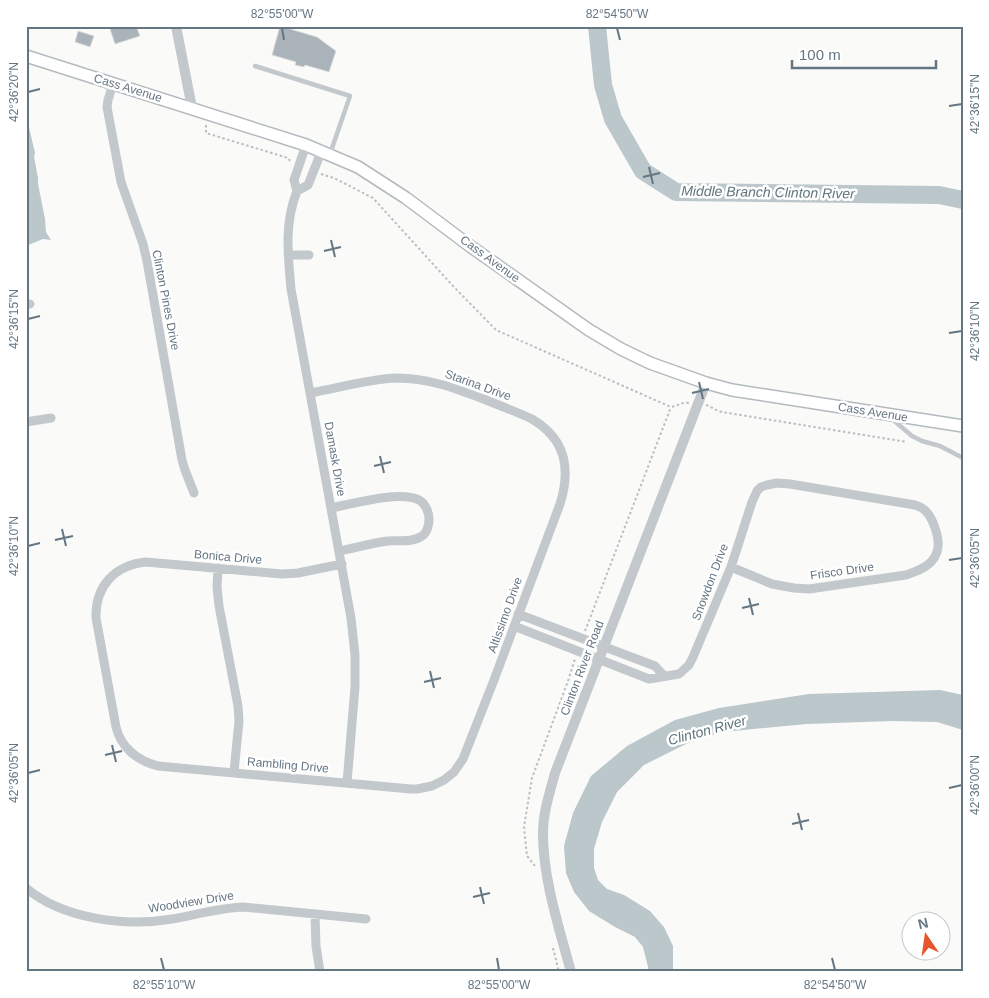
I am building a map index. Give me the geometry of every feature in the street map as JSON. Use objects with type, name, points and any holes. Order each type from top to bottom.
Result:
[{"type":"main road","name":"Cass Avenue","points":[[26,56],[306,145],[358,167],[387,185],[588,330],[650,363],[706,383],[754,394],[963,426]]},
{"type":"street","points":[[176,26],[192,108]]},
{"type":"street","name":"Clinton Pines Drive","points":[[113,84],[107,107],[119,176],[145,252],[184,470],[194,493]]},
{"type":"street","name":"Damask Drive","points":[[306,145],[294,180],[297,191],[290,215],[288,255],[291,289],[351,618],[355,673],[347,783]]},
{"type":"street","points":[[297,191],[308,185],[326,152]]},
{"type":"street","points":[[288,255],[309,256]]},
{"type":"street","name":"Starina Drive","points":[[310,394],[396,378],[439,383],[532,419],[552,434],[562,450]]},
{"type":"street","name":"Clinton River Road","points":[[571,972],[546,869],[543,831],[548,796],[706,383]]},
{"type":"street","points":[[26,422],[51,418]]},
{"type":"street","name":"Altissimo Drive","points":[[444,780],[454,772],[463,759],[563,496],[566,471],[562,450]]},
{"type":"street","name":"Snowdon Drive","points":[[514,626],[649,679],[679,674],[689,665],[730,567],[757,491],[767,485],[777,483],[790,484],[915,505],[924,509],[931,518],[937,538]]},
{"type":"street","points":[[331,508],[398,496],[419,500],[425,506],[428,514],[429,523],[426,532],[423,536],[414,540],[388,541],[339,551]]},
{"type":"street","name":"Frisco Drive","points":[[730,567],[772,584],[810,589],[906,575],[920,570],[930,563],[937,552],[937,538]]},
{"type":"street","name":"Bonica Drive","points":[[131,752],[117,732],[96,618],[98,596],[114,574],[127,566],[146,562],[290,574],[342,564]]},
{"type":"street","points":[[218,568],[217,588],[219,606],[239,712],[234,772]]},
{"type":"street","points":[[518,614],[655,666],[664,676]]},
{"type":"street","name":"Rambling Drive","points":[[131,752],[141,760],[158,766],[347,783],[417,789],[432,786],[444,780]]},
{"type":"street","name":"Woodview Drive","points":[[26,888],[42,900],[63,910],[113,920],[158,921],[225,908],[243,907],[366,920]]},
{"type":"street","points":[[315,915],[316,946],[320,972]]},
{"type":"lane","points":[[255,66],[350,96],[326,152]]},
{"type":"lane","points":[[887,414],[912,436],[940,446],[963,458]]},
{"type":"path","points":[[206,113],[206,133],[288,158],[292,164],[299,166]]},
{"type":"path","points":[[314,171],[334,178],[373,198],[446,279],[496,330],[671,407],[683,403]]},
{"type":"path","points":[[709,406],[722,412],[912,442],[922,441]]},
{"type":"path","points":[[582,638],[671,407]]},
{"type":"path","points":[[524,826],[532,778],[568,681],[577,651]]},
{"type":"water","points":[[26,114],[35,153],[34,157],[46,232],[51,240],[43,239],[26,246]]},
{"type":"water","name":"Clinton River","points":[[940,690],[963,695],[963,730],[937,722],[892,721],[806,724],[723,732],[688,743],[644,765],[617,792],[602,822],[594,849],[594,868],[598,880],[607,889],[624,895],[650,911],[664,927],[673,946],[673,972],[648,972],[643,947],[635,937],[589,911],[574,892],[566,873],[564,846],[573,813],[591,776],[627,746],[675,720],[719,708],[809,694]]},
{"type":"building","points":[[119,26],[136,26],[140,36],[115,44],[110,29]]},
{"type":"building","points":[[280,26],[317,37],[336,51],[329,72],[305,65],[304,67],[295,65],[296,62],[272,55]]},
{"type":"building","points":[[78,31],[94,36],[90,47],[75,42]]},
{"type":"waterway","name":"Middle Branch Clinton River","points":[[597,26],[603,85],[613,119],[643,171],[676,192],[939,195],[963,200]]}]
